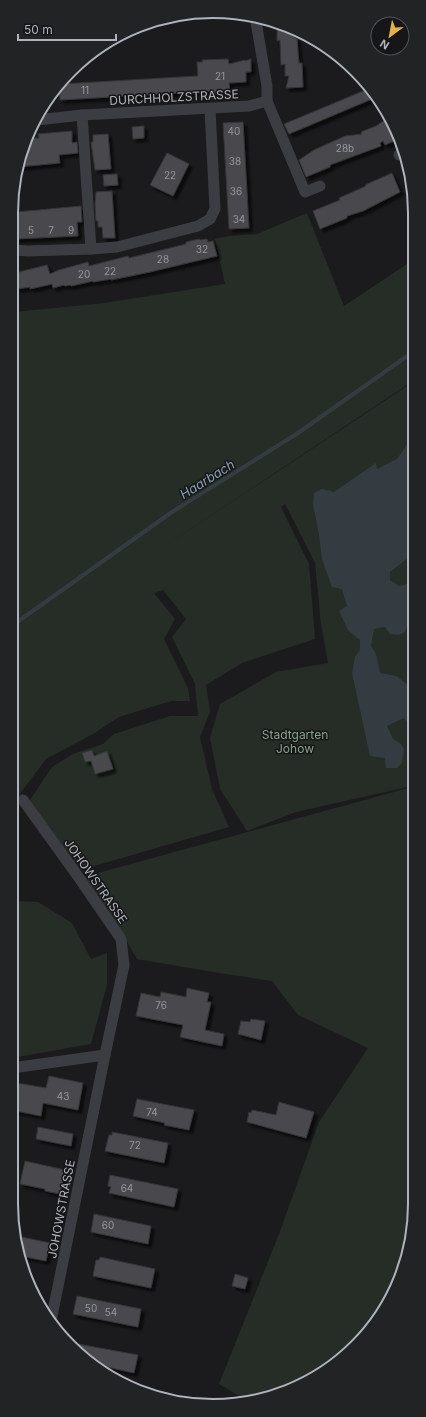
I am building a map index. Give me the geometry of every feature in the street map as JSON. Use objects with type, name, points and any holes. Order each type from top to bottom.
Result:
[{"type":"street","points":[[256,23],[267,86],[267,100],[305,192],[320,186]]},
{"type":"street","name":"DURCHHOLZSTRASSE","points":[[42,119],[82,115],[249,106],[267,100]]},
{"type":"street","points":[[18,250],[117,247],[198,226],[210,219],[215,209],[210,109]]},
{"type":"street","points":[[82,115],[91,249]]},
{"type":"street","name":"JOHOWSTRASSE","points":[[23,800],[121,939],[124,965],[52,1314]]},
{"type":"street","points":[[18,1067],[105,1054]]},
{"type":"green space","name":"Stadtgarten Johow","points":[[307,213],[344,306],[408,263],[408,384],[156,552],[408,385],[408,787],[296,812],[247,831],[220,789],[210,738],[220,704],[276,672],[328,663],[321,624],[315,563],[285,504],[281,507],[309,564],[315,639],[242,663],[206,685],[210,712],[200,737],[212,789],[229,827],[77,871],[30,800],[52,767],[73,754],[103,744],[114,734],[170,716],[198,716],[195,684],[172,637],[186,619],[163,590],[154,593],[175,619],[164,639],[188,688],[190,701],[171,701],[119,717],[93,734],[46,759],[18,796],[18,312],[104,303],[225,284],[215,239],[228,236],[257,234]]},
{"type":"green space","points":[[408,788],[408,1217],[404,1242],[398,1267],[388,1290],[382,1302],[360,1333],[332,1359],[299,1379],[276,1389],[240,1397],[219,1384],[279,1234],[319,1122],[368,1048],[298,1015],[272,981],[137,959],[125,938],[83,877]]},
{"type":"green space","points":[[18,901],[38,902],[72,923],[91,959],[107,953],[107,985],[91,1044],[18,1057]]},
{"type":"shaded area","points":[[408,443],[408,558],[390,572],[390,580],[399,586],[408,584],[408,623],[405,632],[398,635],[390,634],[385,627],[374,629],[371,646],[376,654],[380,673],[396,676],[408,685],[408,722],[404,718],[387,726],[393,739],[401,744],[404,749],[402,763],[397,768],[386,768],[385,758],[370,756],[352,673],[355,657],[360,650],[360,640],[348,630],[339,611],[347,606],[342,589],[332,587],[322,559],[313,504],[314,493],[322,489],[334,492],[376,463],[377,469],[397,459]]},
{"type":"building","points":[[277,28],[297,39],[299,63],[302,63],[303,87],[286,88],[289,76],[285,76],[285,64],[281,65],[280,40],[277,41]]},
{"type":"building","points":[[228,59],[229,64],[251,59],[251,72],[246,72],[246,82],[229,83],[230,93],[213,94],[213,91],[60,100],[59,92],[66,84],[198,76],[197,62],[203,62],[202,60]]},
{"type":"building","points":[[365,90],[371,99],[289,134],[284,124]]},
{"type":"building","points":[[384,120],[394,141],[385,145],[383,141],[380,143],[381,146],[330,165],[330,167],[306,177],[299,160],[314,150],[345,136],[362,134],[361,132],[376,126]]},
{"type":"building","points":[[243,122],[249,228],[229,229],[223,123]]},
{"type":"building","points":[[144,126],[144,138],[133,139],[132,127]]},
{"type":"building","points":[[72,131],[72,143],[77,142],[78,153],[59,155],[60,163],[24,166],[28,150],[33,138],[39,138],[38,134]]},
{"type":"building","points":[[108,134],[111,169],[95,170],[91,142],[93,142],[93,135]]},
{"type":"building","points":[[167,153],[189,164],[173,196],[150,185]]},
{"type":"building","points":[[392,173],[400,192],[363,211],[347,216],[347,218],[320,229],[313,211],[340,200],[339,198]]},
{"type":"building","points":[[117,174],[118,185],[104,186],[103,175]]},
{"type":"building","points":[[112,191],[115,238],[103,238],[102,227],[98,227],[98,221],[96,221],[96,192]]},
{"type":"building","points":[[81,206],[82,222],[77,222],[78,236],[18,239],[18,212]]},
{"type":"building","points":[[199,239],[207,239],[208,242],[213,241],[217,256],[111,280],[93,281],[71,286],[64,285],[53,288],[52,284],[30,289],[30,287],[18,289],[18,272],[47,265],[50,274],[88,262],[89,266],[128,256],[129,258],[186,244],[186,242]]},
{"type":"building","points":[[92,750],[94,756],[107,751],[113,769],[95,774],[91,761],[85,762],[82,753]]},
{"type":"building","points":[[187,988],[209,993],[207,1002],[211,1002],[205,1030],[224,1034],[222,1046],[180,1037],[183,1025],[136,1016],[141,993],[160,997],[161,992],[186,997]]},
{"type":"building","points":[[251,1019],[265,1021],[261,1040],[238,1034],[241,1021],[250,1022]]},
{"type":"building","points":[[49,1076],[83,1083],[78,1110],[43,1103],[41,1116],[18,1111],[18,1083],[46,1088]]},
{"type":"building","points":[[137,1099],[194,1110],[189,1130],[164,1125],[165,1123],[133,1116]]},
{"type":"building","points":[[279,1102],[314,1112],[306,1138],[247,1122],[249,1112],[251,1113],[252,1110],[276,1115]]},
{"type":"building","points":[[38,1127],[73,1134],[71,1146],[36,1139]]},
{"type":"building","points":[[112,1132],[168,1143],[164,1163],[105,1151],[109,1135],[112,1135]]},
{"type":"building","points":[[25,1161],[65,1170],[60,1194],[45,1191],[45,1189],[20,1184]]},
{"type":"building","points":[[110,1175],[178,1189],[174,1207],[109,1193],[111,1187],[108,1186]]},
{"type":"building","points":[[94,1214],[151,1226],[148,1244],[91,1232]]},
{"type":"building","points":[[21,1237],[50,1243],[46,1261],[26,1257]]},
{"type":"building","points":[[100,1257],[155,1269],[151,1288],[93,1276],[96,1260],[99,1260]]},
{"type":"building","points":[[235,1274],[248,1278],[245,1289],[232,1286]]},
{"type":"building","points":[[77,1296],[141,1309],[138,1327],[73,1314]]},
{"type":"building","points":[[77,1344],[138,1355],[134,1373],[106,1367],[94,1359]]},
{"type":"waterway","name":"Haarbach","points":[[18,621],[172,512],[298,433],[408,356]]}]
